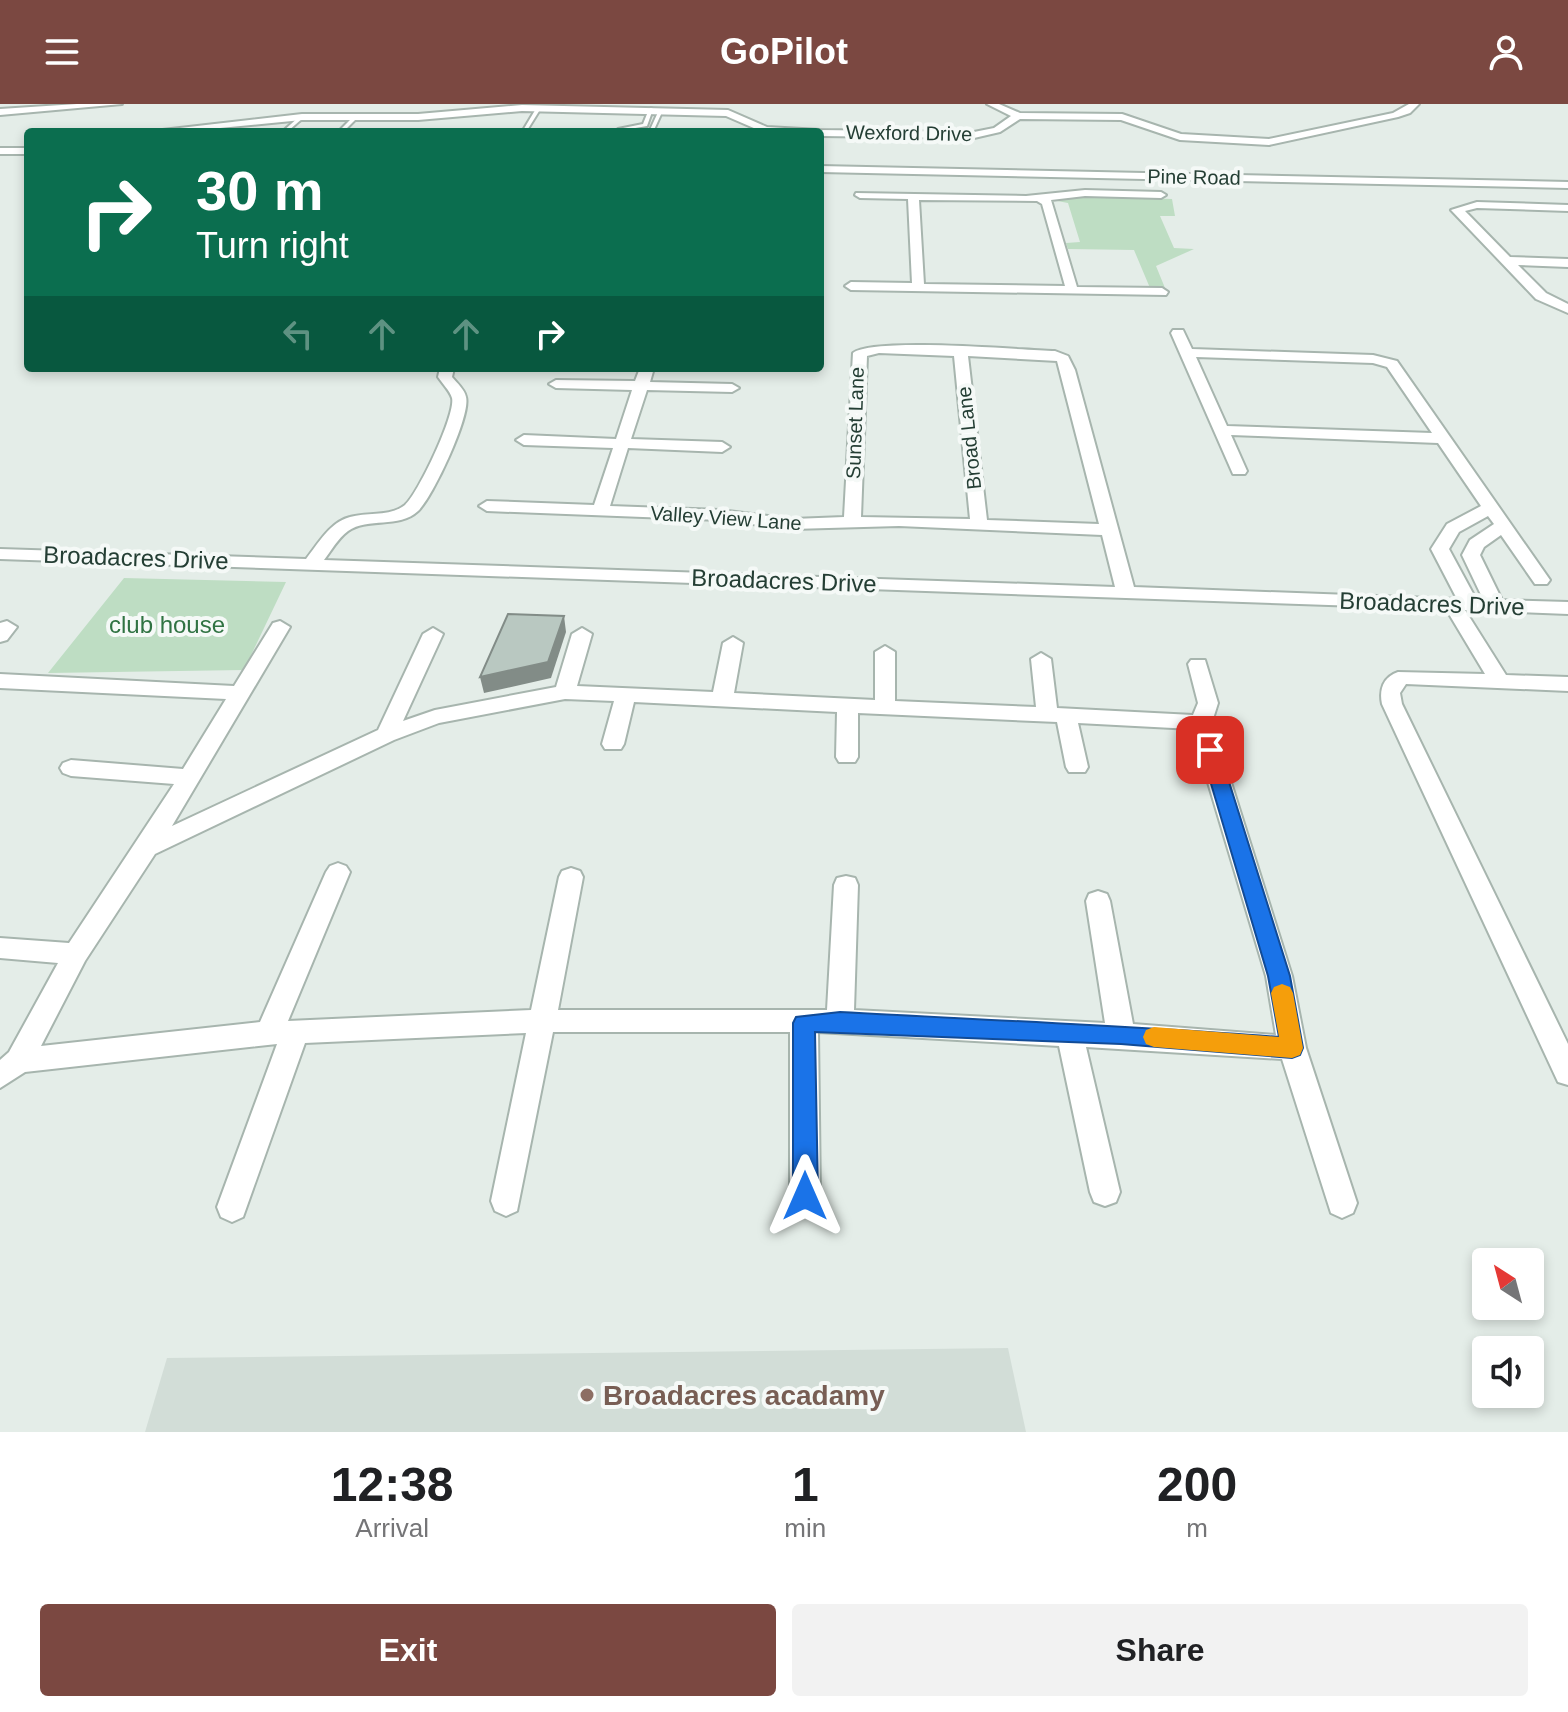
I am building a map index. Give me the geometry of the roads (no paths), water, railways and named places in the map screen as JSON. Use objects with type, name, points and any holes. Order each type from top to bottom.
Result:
[{"type":"street","points":[[0,112],[117,104]]},
{"type":"street","points":[[992,104],[1018,116]]},
{"type":"street","points":[[1115,104],[1122,117]]},
{"type":"street","name":"Wexford Drive","points":[[824,132],[974,135],[997,130],[1018,116],[1122,117],[1177,137],[1269,142],[1395,115],[1407,111],[1414,104]]},
{"type":"street","points":[[728,113],[741,106]]},
{"type":"street","name":"Wexford Drive","points":[[212,128],[302,117],[429,117],[539,108],[728,113],[764,128]]},
{"type":"street","points":[[0,151],[24,151]]},
{"type":"street","name":"Pine Road","points":[[824,169],[1568,185]]},
{"type":"street","points":[[1076,174],[1085,193]]},
{"type":"street","points":[[1099,175],[1109,193]]},
{"type":"street","points":[[860,195],[1039,198],[1085,193],[1161,195]]},
{"type":"street","points":[[913,196],[918,287]]},
{"type":"street","points":[[1039,198],[1047,202],[1072,290]]},
{"type":"street","points":[[1568,208],[1477,205],[1457,210],[1548,302],[1568,309]]},
{"type":"street","points":[[1507,261],[1568,263]]},
{"type":"street","points":[[851,286],[1162,292]]},
{"type":"street","points":[[1178,333],[1239,471]]},
{"type":"street","name":"Sunset Lane","points":[[852,523],[860,353],[869,349],[1040,353],[1063,359],[1126,594]]},
{"type":"street","name":"Broad Lane","points":[[960,351],[979,525]]},
{"type":"street","points":[[1187,353],[1385,360],[1392,364],[1541,580]]},
{"type":"street","points":[[312,563],[339,529],[366,518],[400,515],[419,500],[459,410],[459,396],[445,377],[446,372]]},
{"type":"street","points":[[600,511],[646,372]]},
{"type":"street","points":[[556,384],[732,388]]},
{"type":"street","points":[[1221,430],[1441,438]]},
{"type":"street","points":[[524,440],[722,447]]},
{"type":"street","name":"Valley View Lane","points":[[487,506],[720,515],[775,523],[852,523]]},
{"type":"street","points":[[1491,508],[1454,527],[1441,542],[1440,549],[1462,605],[1499,680]]},
{"type":"street","points":[[852,523],[899,521],[1108,530]]},
{"type":"street","points":[[1495,605],[1471,555],[1476,544],[1503,526]]},
{"type":"street","name":"Broadacres Drive","points":[[0,554],[1568,608]]},
{"type":"street","points":[[10,1068],[76,954],[147,848],[280,627]]},
{"type":"street","points":[[386,735],[433,634]]},
{"type":"street","points":[[565,692],[582,634]]},
{"type":"street","points":[[722,701],[733,643]]},
{"type":"street","points":[[885,652],[885,706]]},
{"type":"street","points":[[1041,659],[1056,715],[1077,767]]},
{"type":"street","points":[[1198,664],[1208,703],[1201,722],[1279,976],[1292,1048],[1342,1203]]},
{"type":"street","points":[[1568,684],[1405,677],[1392,684],[1392,704],[1568,1073]]},
{"type":"street","points":[[0,681],[240,693]]},
{"type":"street","points":[[147,848],[386,735],[462,711],[565,692],[1201,722]]},
{"type":"street","points":[[613,744],[626,695]]},
{"type":"street","points":[[847,757],[848,706]]},
{"type":"street","points":[[71,768],[189,777]]},
{"type":"street","points":[[232,1207],[282,1032],[338,872]]},
{"type":"street","points":[[506,1201],[571,877]]},
{"type":"street","points":[[840,1021],[846,885]]},
{"type":"street","points":[[1098,901],[1121,1035]]},
{"type":"street","points":[[0,948],[76,954]]},
{"type":"street","points":[[10,1068],[282,1032],[540,1021],[840,1021],[1070,1035],[1121,1035],[1292,1048]]},
{"type":"street","points":[[804,1023],[805,1196]]},
{"type":"street","points":[[1070,1035],[1105,1192]]},
{"type":"lane","points":[[526,128],[539,108]]},
{"type":"lane","points":[[630,128],[645,125],[656,110]]},
{"type":"lane","points":[[652,128],[656,110]]},
{"type":"lane","points":[[289,128],[302,117]]},
{"type":"lane","points":[[344,128],[356,117]]},
{"type":"place","name":"Broadacres acadamy","points":[[587,1395]]},
{"type":"park label","name":"club house","points":[[167,625]]}]
